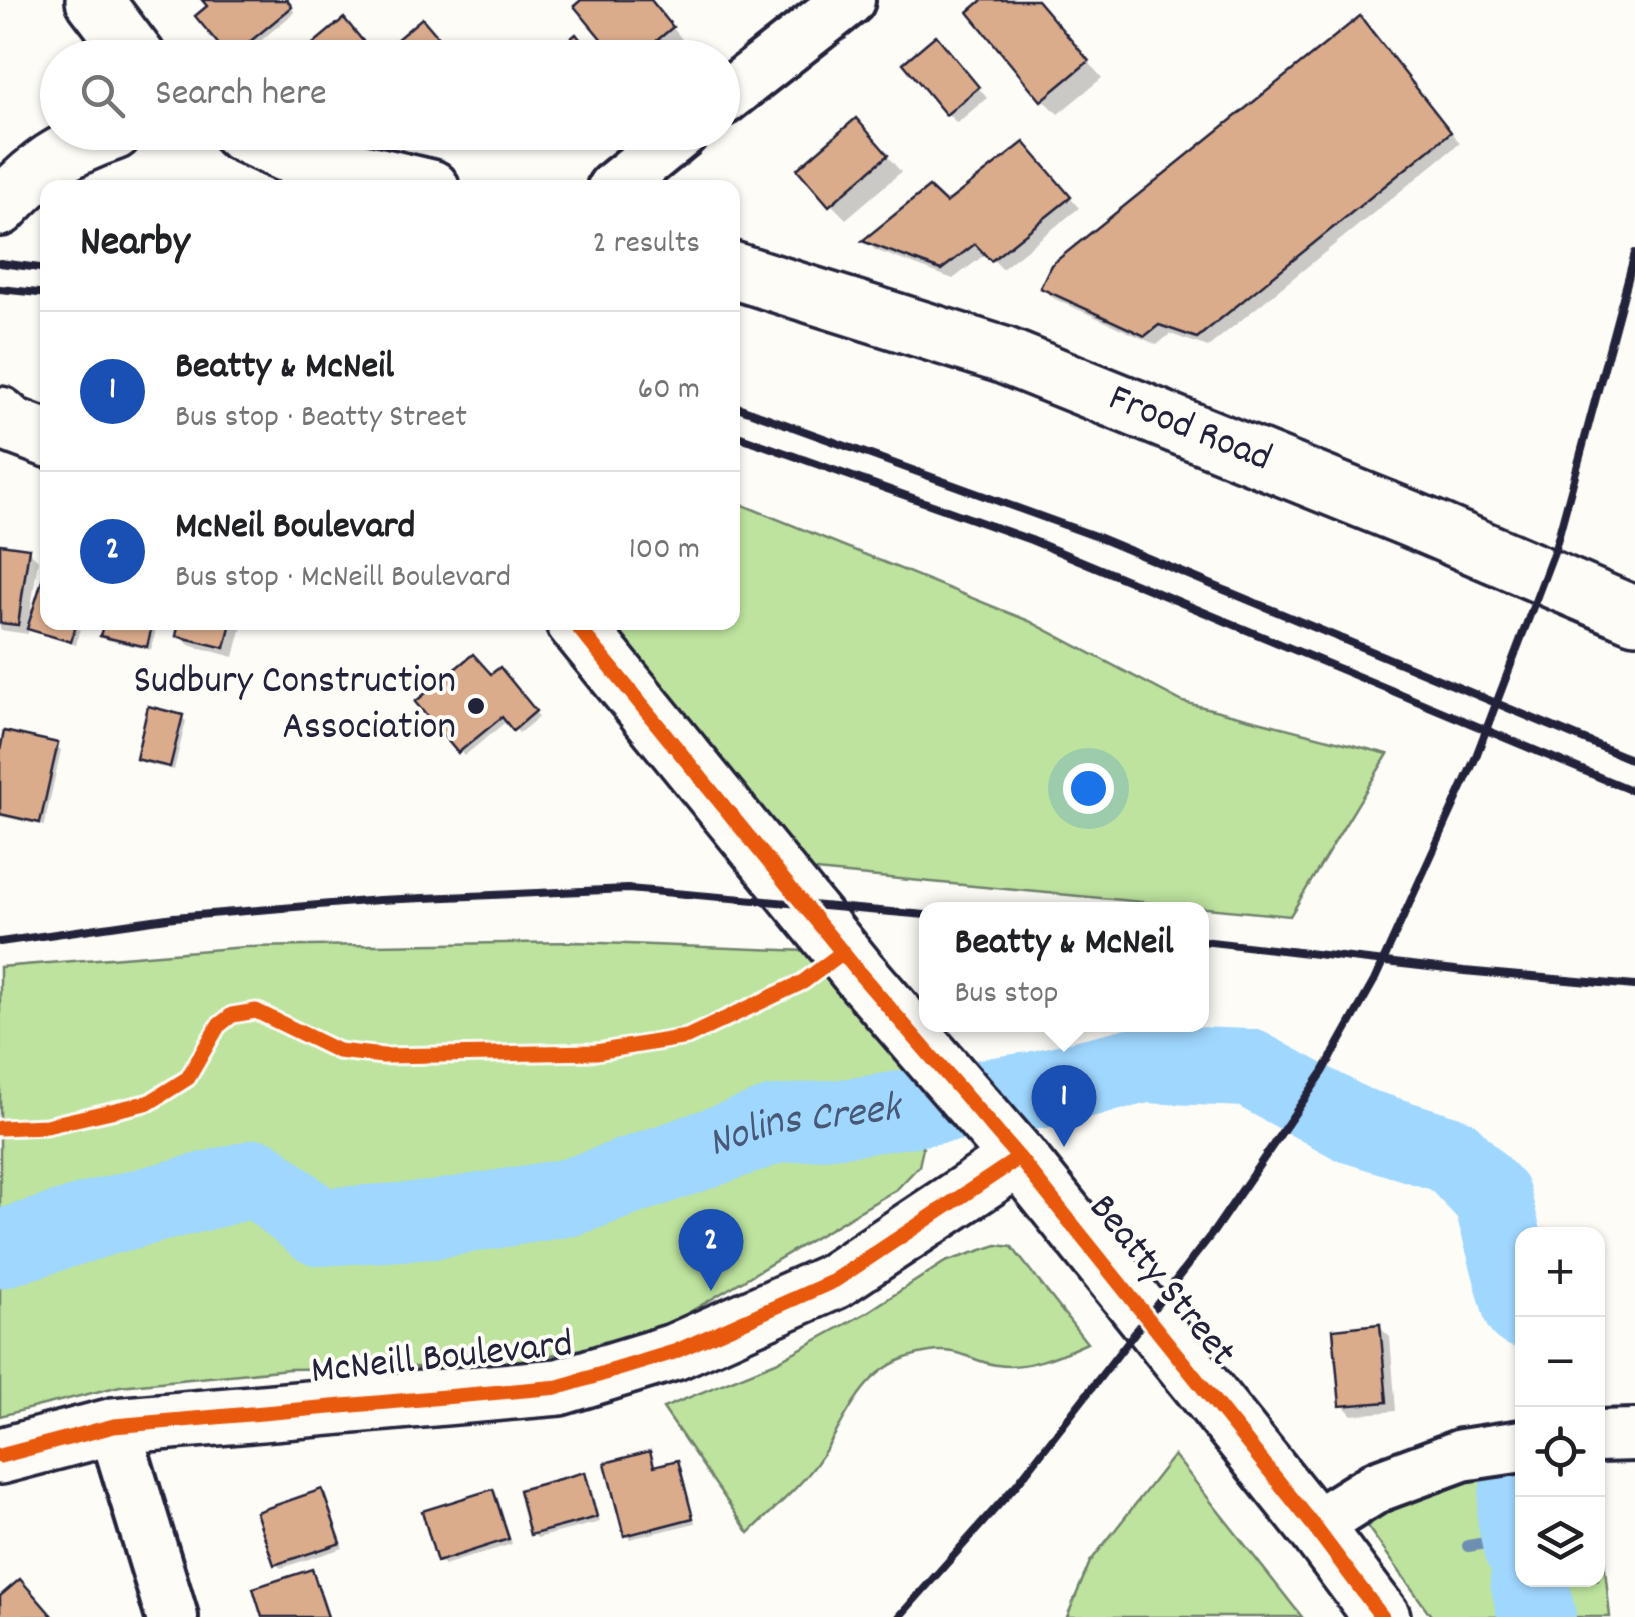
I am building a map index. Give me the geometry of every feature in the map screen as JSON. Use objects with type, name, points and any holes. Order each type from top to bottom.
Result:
[{"type":"street","points":[[94,0],[124,40]]},
{"type":"street","points":[[740,86],[849,0]]},
{"type":"street","points":[[0,208],[46,162],[70,150]]},
{"type":"street","points":[[277,150],[397,180]]},
{"type":"street","points":[[623,180],[660,150]]},
{"type":"street","name":"Frood Road","points":[[740,272],[1003,354],[1635,615]]},
{"type":"street","points":[[0,415],[11,425],[40,436]]},
{"type":"street","name":"Beatty Street","points":[[580,630],[860,974],[1006,1142],[1314,1526],[1382,1617]]},
{"type":"street","name":"McNeill Boulevard","points":[[0,1456],[114,1426],[559,1387],[674,1352],[834,1281],[1006,1142]]},
{"type":"street","points":[[114,1426],[172,1617]]},
{"type":"street","points":[[1605,1436],[1635,1435]]},
{"type":"street","points":[[1314,1526],[1378,1486],[1462,1455],[1515,1447]]},
{"type":"green space","points":[[740,504],[1029,621],[1183,702],[1388,754],[1290,916],[1209,908],[1209,902],[1142,902],[784,868],[584,630],[740,630]]},
{"type":"green space","points":[[575,942],[832,952],[963,1105],[900,1113],[923,1148],[919,1166],[897,1189],[671,1323],[586,1349],[486,1366],[289,1369],[120,1386],[0,1416],[0,967],[245,947]]},
{"type":"green space","points":[[997,1245],[1012,1247],[1087,1343],[1055,1357],[1020,1365],[997,1365],[940,1351],[906,1358],[887,1367],[859,1395],[807,1476],[749,1533],[663,1408],[776,1362],[866,1313],[945,1262]]},
{"type":"green space","points":[[1174,1455],[1302,1617],[1067,1617],[1090,1562]]},
{"type":"green space","points":[[1515,1461],[1515,1587],[1605,1587],[1605,1569],[1610,1617],[1432,1617],[1357,1512]]},
{"type":"building","points":[[202,0],[287,0],[292,7],[252,40],[215,40],[195,16],[207,6]]},
{"type":"building","points":[[581,0],[651,0],[673,27],[657,40],[602,40],[574,6]]},
{"type":"building","points":[[982,0],[1037,0],[1089,61],[1041,101],[968,12]]},
{"type":"building","points":[[1360,16],[1451,132],[1197,338],[1159,325],[1145,336],[1040,288],[1051,265]]},
{"type":"building","points":[[344,18],[362,40],[318,40]]},
{"type":"building","points":[[422,18],[441,40],[396,40]]},
{"type":"building","points":[[936,35],[979,87],[946,115],[903,63]]},
{"type":"building","points":[[856,118],[888,155],[829,206],[797,169]]},
{"type":"building","points":[[1024,142],[1071,197],[991,261],[975,244],[941,270],[862,241],[929,187],[946,203]]},
{"type":"building","points":[[0,544],[29,548],[18,625],[0,623]]},
{"type":"building","points":[[40,587],[40,630],[75,630],[71,642],[27,629]]},
{"type":"building","points":[[102,630],[151,630],[147,647],[100,636]]},
{"type":"building","points":[[177,630],[229,630],[225,648],[176,636]]},
{"type":"building","name":"Sudbury Construction Association","points":[[473,654],[491,674],[500,667],[536,711],[513,731],[502,717],[458,753],[415,702]]},
{"type":"building","points":[[148,706],[183,715],[170,767],[136,759]]},
{"type":"building","points":[[4,731],[58,743],[40,823],[0,814],[0,751]]},
{"type":"building","points":[[1380,1324],[1387,1402],[1340,1406],[1333,1329]]},
{"type":"building","points":[[650,1451],[654,1466],[678,1460],[693,1518],[624,1536],[605,1463]]},
{"type":"building","points":[[585,1472],[597,1517],[530,1535],[519,1490]]},
{"type":"building","points":[[322,1489],[341,1543],[274,1565],[256,1512]]},
{"type":"building","points":[[493,1489],[509,1539],[437,1562],[422,1511]]},
{"type":"building","points":[[312,1569],[328,1617],[262,1617],[253,1588]]},
{"type":"building","points":[[20,1579],[53,1617],[0,1617],[0,1596]]},
{"type":"waterway","name":"Nolins Creek","points":[[0,1249],[107,1216],[257,1178],[319,1227],[432,1220],[571,1197],[775,1125],[1037,1090],[1144,1064],[1249,1068],[1354,1125],[1451,1155],[1492,1198],[1515,1283]]},
{"type":"waterway","points":[[1468,1546],[1515,1538]]},
{"type":"waterway","name":"Nolins Creek","points":[[1531,1587],[1537,1617]]},
{"type":"railway","points":[[899,1617],[1017,1484],[1214,1231],[1323,1072],[1374,981],[1475,759],[1555,549],[1635,253]]},
{"type":"railway","points":[[0,263],[40,268]]},
{"type":"railway","points":[[0,289],[40,293]]},
{"type":"railway","points":[[740,408],[1095,536],[1635,761]]},
{"type":"railway","points":[[740,437],[1031,540],[1635,792]]},
{"type":"railway","points":[[0,942],[174,917],[379,900],[628,889],[919,914]]},
{"type":"railway","points":[[1209,942],[1635,986]]},
{"type":"cycle path","points":[[580,630],[860,974],[1019,1158],[1314,1526],[1382,1617]]},
{"type":"cycle path","points":[[0,1128],[46,1126],[150,1102],[188,1078],[218,1026],[232,1015],[256,1011],[338,1051],[383,1056],[596,1052],[687,1037],[803,982],[843,952]]},
{"type":"cycle path","points":[[0,1456],[114,1426],[559,1387],[674,1352],[834,1281],[1019,1158]]},
{"type":"place","name":"Sudbury Construction Association","points":[[476,706]]},
{"type":"place","name":"Beatty & McNeil","points":[[1064,1147]]},
{"type":"place","name":"McNeil Boulevard","points":[[711,1291]]}]
